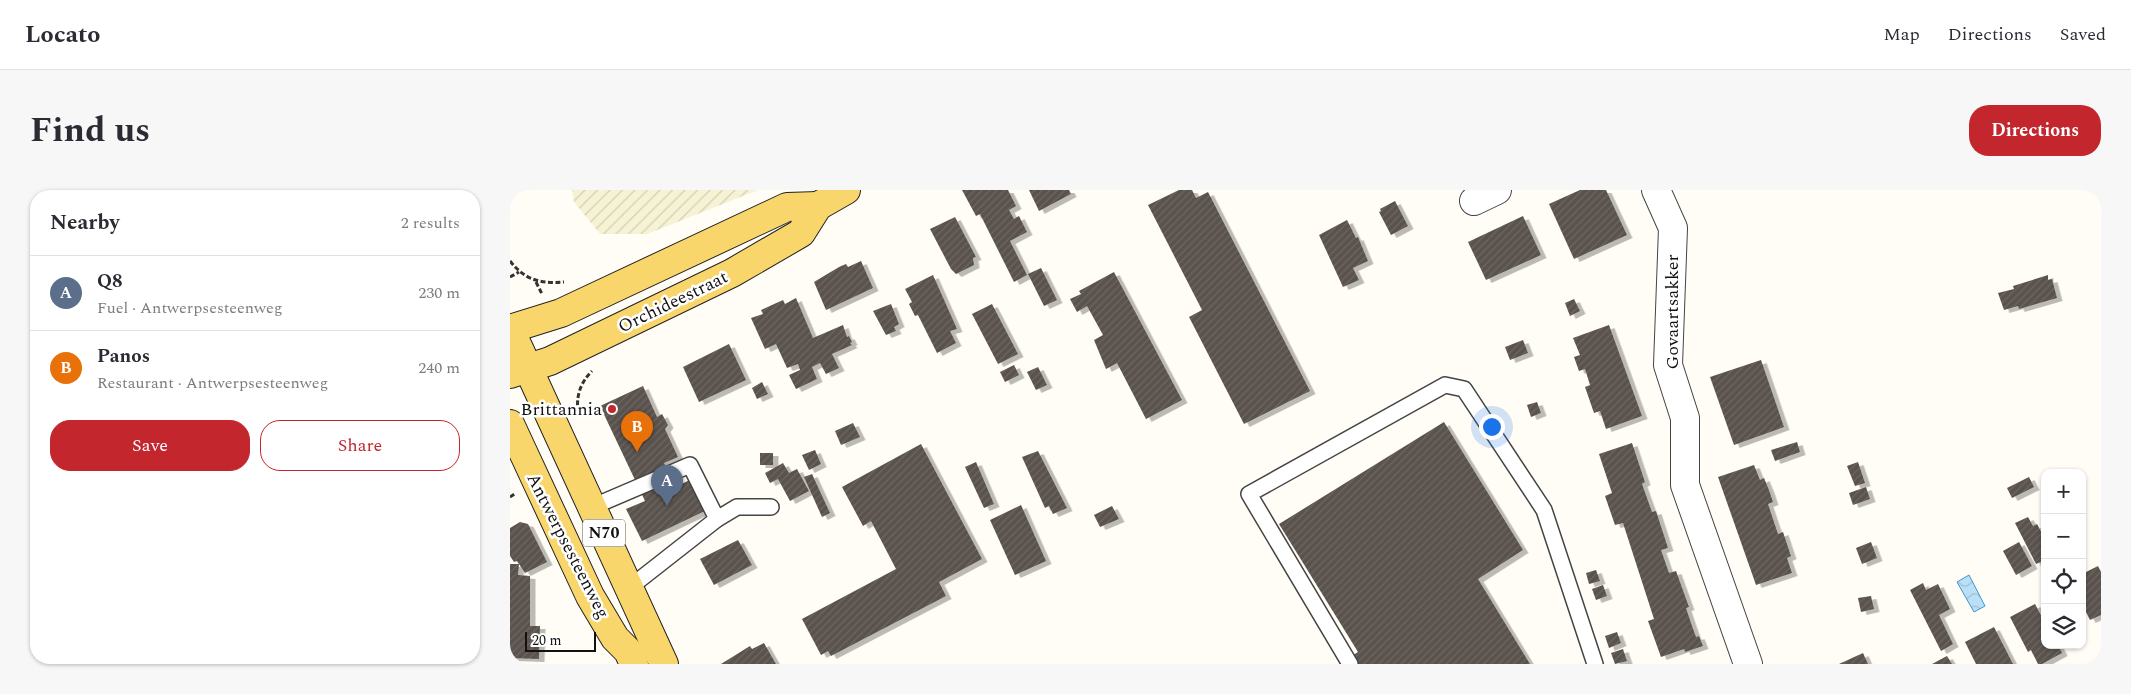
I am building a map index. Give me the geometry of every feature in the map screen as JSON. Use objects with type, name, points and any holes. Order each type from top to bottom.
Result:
[{"type":"main road","name":"Orchideestraat","points":[[510,329],[561,313],[788,208],[818,206],[846,190]]},
{"type":"main road","name":"Orchideestraat","points":[[519,371],[550,361],[732,273],[801,233],[818,206]]},
{"type":"main road","name":"Antwerpsesteenweg","points":[[510,329],[519,371],[592,507],[664,664]]},
{"type":"main road","name":"Antwerpsesteenweg","points":[[510,424],[590,596],[615,638],[628,651],[634,664]]},
{"type":"street","name":"Govaartsakker","points":[[1656,190],[1673,228],[1668,365],[1684,418],[1684,485],[1748,664]]},
{"type":"lane","points":[[1350,664],[1249,494],[1445,385],[1464,389],[1544,510],[1595,664]]},
{"type":"lane","points":[[592,507],[690,465],[717,520]]},
{"type":"lane","points":[[628,588],[737,507],[771,507]]},
{"type":"path","points":[[510,261],[518,272],[536,282]]},
{"type":"path","points":[[510,277],[518,272]]},
{"type":"shaded area","points":[[572,190],[758,190],[647,234],[600,234],[574,202]]},
{"type":"water","points":[[1969,575],[1985,606],[1974,612],[1957,582]]},
{"type":"building","points":[[962,190],[1008,190],[1016,206],[1009,210],[1014,219],[1019,216],[1027,232],[1010,241],[1027,275],[1014,282],[980,214],[976,216]]},
{"type":"building","points":[[1029,190],[1069,190],[1071,194],[1039,211]]},
{"type":"building","points":[[1179,190],[1192,190],[1196,198],[1208,192],[1310,391],[1244,424],[1189,317],[1202,310],[1148,205]]},
{"type":"building","points":[[1580,190],[1606,190],[1627,235],[1574,259],[1549,204]]},
{"type":"building","points":[[1395,201],[1408,226],[1391,235],[1379,212],[1381,211],[1380,209]]},
{"type":"building","points":[[1523,216],[1541,255],[1486,280],[1468,242]]},
{"type":"building","points":[[955,217],[976,257],[973,258],[974,265],[956,274],[951,269],[930,229]]},
{"type":"building","points":[[1347,220],[1356,238],[1358,237],[1368,261],[1353,268],[1359,280],[1343,287],[1319,235]]},
{"type":"building","points":[[861,261],[873,288],[826,310],[814,282],[839,267],[846,264],[848,267]]},
{"type":"building","points":[[1041,268],[1057,300],[1044,306],[1028,274]]},
{"type":"building","points":[[1114,272],[1182,400],[1146,419],[1117,363],[1106,369],[1094,340],[1103,335],[1087,306],[1077,312],[1070,299],[1081,294],[1079,291]]},
{"type":"building","points":[[933,275],[957,329],[950,331],[956,343],[937,353],[918,315],[915,316],[909,304],[912,302],[905,289]]},
{"type":"building","points":[[2048,275],[2048,280],[2052,279],[2057,298],[2019,309],[2018,306],[2004,310],[1998,293],[2014,289],[2013,286]]},
{"type":"building","points":[[796,298],[813,338],[843,325],[852,345],[832,354],[839,368],[826,374],[820,363],[812,367],[817,379],[796,389],[789,375],[800,370],[798,364],[787,368],[776,344],[765,349],[751,318],[763,314],[761,310],[783,300],[785,304]]},
{"type":"building","points":[[1574,299],[1580,311],[1570,316],[1565,303]]},
{"type":"building","points":[[891,304],[899,324],[894,327],[896,331],[886,335],[873,311]]},
{"type":"building","points":[[992,304],[1018,354],[998,364],[972,314]]},
{"type":"building","points":[[1609,325],[1642,416],[1606,429],[1600,411],[1594,413],[1585,387],[1590,385],[1585,369],[1579,371],[1574,357],[1580,355],[1573,338]]},
{"type":"building","points":[[1523,340],[1528,353],[1510,360],[1505,347]]},
{"type":"building","points":[[729,344],[746,380],[699,402],[683,367]]},
{"type":"building","points":[[1761,360],[1784,427],[1734,445],[1710,377]]},
{"type":"building","points":[[1014,365],[1019,375],[1005,382],[1000,372]]},
{"type":"building","points":[[1038,367],[1047,385],[1036,390],[1027,372]]},
{"type":"building","points":[[762,382],[768,394],[757,399],[752,388]]},
{"type":"building","points":[[643,386],[657,417],[662,414],[668,425],[665,429],[678,457],[664,463],[675,487],[692,479],[707,510],[642,541],[626,509],[645,501],[600,406]]},
{"type":"building","points":[[1537,402],[1541,413],[1531,417],[1527,405]]},
{"type":"building","points":[[1444,422],[1523,550],[1478,579],[1530,664],[1357,664],[1352,656],[1358,652],[1279,524]]},
{"type":"building","points":[[853,423],[860,437],[841,445],[835,431]]},
{"type":"building","points":[[1797,442],[1800,452],[1775,461],[1771,450]]},
{"type":"building","points":[[1632,443],[1645,482],[1642,484],[1652,512],[1656,511],[1668,548],[1661,550],[1669,573],[1676,571],[1689,607],[1686,608],[1696,637],[1699,636],[1703,646],[1685,652],[1684,649],[1661,657],[1648,621],[1654,619],[1623,523],[1615,525],[1605,496],[1612,493],[1599,454]]},
{"type":"building","points":[[921,444],[982,559],[939,582],[946,596],[831,656],[828,651],[821,655],[802,619],[896,569],[871,521],[863,526],[842,487]]},
{"type":"building","points":[[815,450],[821,464],[809,470],[802,455]]},
{"type":"building","points":[[1038,451],[1067,508],[1053,514],[1049,506],[1045,508],[1022,457]]},
{"type":"building","points":[[760,453],[773,453],[773,465],[760,465]]},
{"type":"building","points":[[976,462],[994,504],[984,508],[965,467]]},
{"type":"building","points":[[1858,462],[1865,483],[1855,486],[1847,466]]},
{"type":"building","points":[[783,463],[789,473],[797,469],[809,491],[790,501],[778,479],[770,483],[765,473]]},
{"type":"building","points":[[1754,465],[1760,480],[1764,478],[1769,490],[1773,502],[1768,504],[1778,534],[1783,532],[1791,556],[1787,558],[1792,573],[1756,585],[1718,477]]},
{"type":"building","points":[[812,474],[830,513],[822,517],[804,477]]},
{"type":"building","points":[[2029,477],[2034,487],[2012,498],[2007,488]]},
{"type":"building","points":[[1866,487],[1870,499],[1853,505],[1849,493]]},
{"type":"building","points":[[1021,505],[1046,561],[1015,575],[990,520]]},
{"type":"building","points":[[1112,506],[1119,519],[1100,527],[1094,515]]},
{"type":"building","points":[[2028,517],[2033,526],[2037,524],[2041,532],[2041,562],[2036,564],[2015,523]]},
{"type":"building","points":[[520,522],[528,524],[547,562],[525,573],[517,561],[514,562],[510,556],[510,528]]},
{"type":"building","points":[[738,540],[752,565],[714,585],[700,559]]},
{"type":"building","points":[[1871,542],[1877,558],[1862,564],[1856,548]]},
{"type":"building","points":[[2019,542],[2032,566],[2016,575],[2003,551]]},
{"type":"building","points":[[510,564],[519,564],[518,575],[530,576],[530,626],[540,626],[539,659],[510,658]]},
{"type":"building","points":[[2098,566],[2101,572],[2101,615],[2090,620],[2086,612],[2086,572]]},
{"type":"building","points":[[1596,570],[1600,581],[1589,584],[1586,573]]},
{"type":"building","points":[[1923,583],[1926,590],[1938,584],[1950,609],[1939,615],[1953,644],[1941,651],[1910,590]]},
{"type":"building","points":[[1603,585],[1607,596],[1596,600],[1592,589]]},
{"type":"building","points":[[1871,596],[1874,609],[1861,612],[1858,598]]},
{"type":"building","points":[[2035,604],[2041,615],[2041,649],[2060,649],[2062,653],[2042,664],[2038,664],[2031,650],[2028,652],[2010,617]]},
{"type":"building","points":[[1994,627],[2013,664],[1976,664],[1965,642]]},
{"type":"building","points":[[1617,632],[1621,643],[1609,648],[1605,636]]},
{"type":"building","points":[[764,643],[776,664],[721,664],[750,646],[752,649]]},
{"type":"building","points":[[1623,649],[1627,661],[1615,664],[1611,653]]},
{"type":"building","points":[[1863,653],[1868,664],[1839,664]]},
{"type":"building","points":[[1947,656],[1952,664],[1932,664]]},
{"type":"place","name":"Brittannia","points":[[612,409]]},
{"type":"place","name":"Panos","points":[[637,452]]},
{"type":"place","name":"Q8","points":[[667,506]]}]
